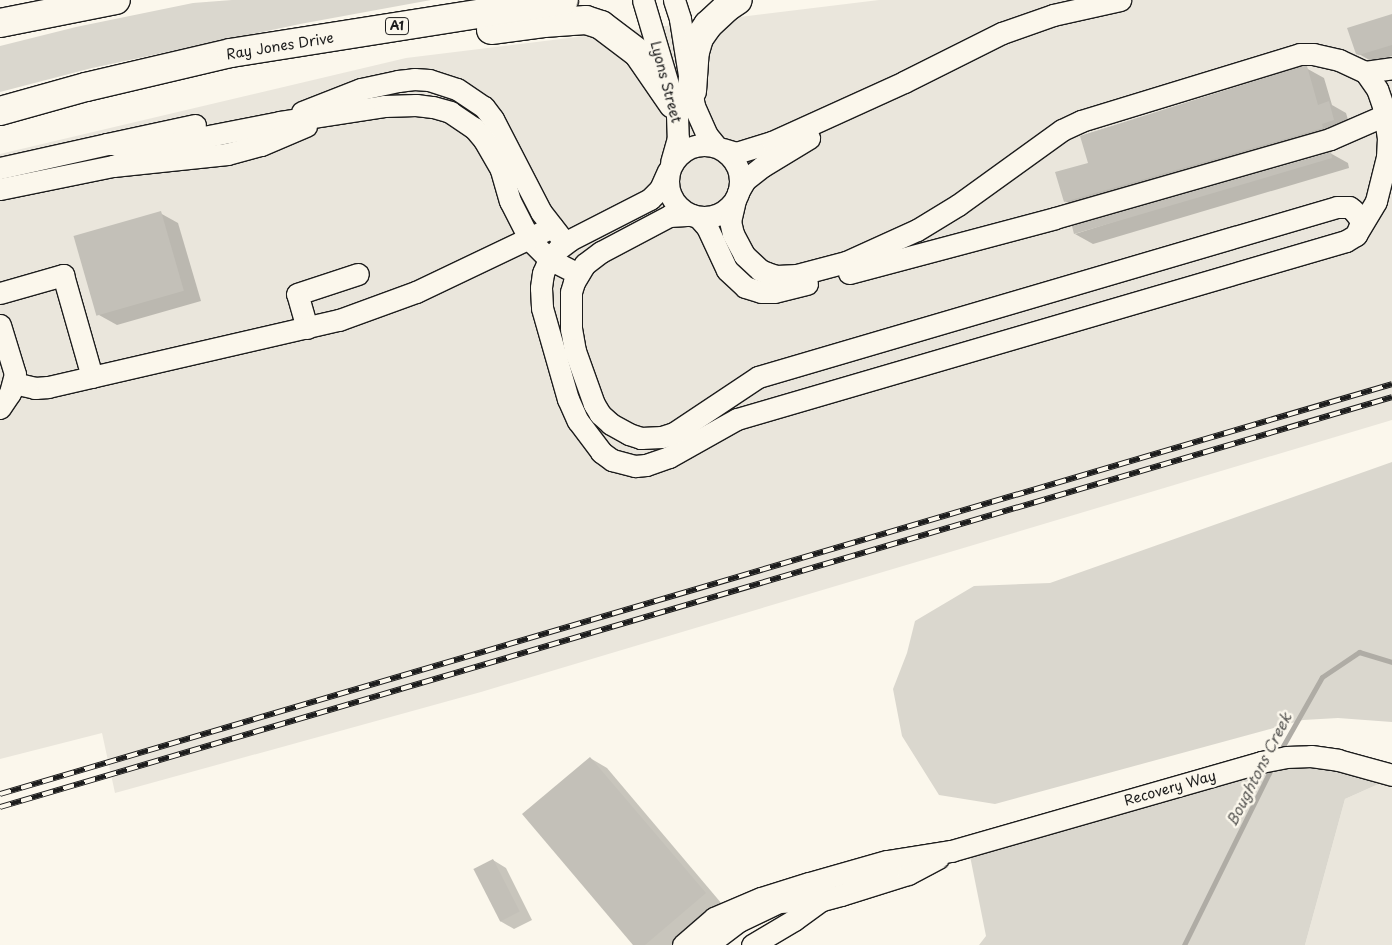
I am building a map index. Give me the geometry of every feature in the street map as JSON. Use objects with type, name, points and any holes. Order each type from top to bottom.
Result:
[{"type":"highway","points":[[0,23],[116,0]]},
{"type":"highway","name":"Ray Jones Drive","points":[[0,111],[86,86],[231,53],[564,0]]},
{"type":"highway","points":[[231,53],[314,55],[544,23],[586,20],[601,25],[638,53],[683,97],[699,38],[708,25],[726,8],[738,0]]},
{"type":"street","name":"Lyons Street","points":[[643,0],[683,97],[694,106],[707,135],[719,148]]},
{"type":"street","name":"Lyons Street","points":[[550,259],[566,243],[650,199],[660,189],[678,138],[677,115],[683,97],[680,18],[674,0]]},
{"type":"street","points":[[1120,0],[1080,7],[1002,33],[904,82],[772,142],[736,153],[705,144],[690,147],[676,156],[669,168],[667,182],[670,194],[676,204],[695,216],[707,227],[727,270],[738,282],[752,289],[774,292],[1055,218],[1330,139],[1389,114]]},
{"type":"street","points":[[550,259],[543,273],[542,308],[568,399],[583,429],[601,452],[623,464],[646,465],[678,452],[726,424],[1346,241],[1357,233],[1376,200],[1387,156],[1389,114],[1377,89],[1365,72],[1339,60],[1313,54],[1300,54],[1081,121],[1062,130],[958,206],[917,230],[846,262],[797,275],[777,276],[767,273],[760,270],[744,255],[732,234],[730,221],[740,180],[738,168],[732,158],[719,148]]},
{"type":"street","points":[[1365,72],[1392,68]]},
{"type":"street","points":[[280,122],[339,96],[361,89],[414,79],[442,83],[470,96],[484,107],[493,119],[541,212],[566,243],[578,274]]},
{"type":"street","points":[[904,82],[763,166],[745,180],[737,196],[719,214],[669,216],[601,252],[585,264],[578,274],[571,292],[571,329],[575,351],[594,404],[600,414],[621,430],[641,438],[662,437],[674,433],[752,379],[1337,207],[1348,207],[1357,214],[1360,225],[1357,233]]},
{"type":"street","points":[[0,168],[174,128],[339,96]]},
{"type":"street","points":[[107,144],[178,142],[280,122],[330,116],[384,106],[416,105],[450,112],[474,128],[492,153],[501,170],[510,201],[529,237],[550,259],[578,274]]},
{"type":"street","points":[[0,189],[113,166],[205,158],[244,150],[330,116]]},
{"type":"street","points":[[113,166],[178,142]]},
{"type":"street","points":[[14,384],[35,388],[92,377],[307,328],[368,311],[416,292],[477,264],[552,226]]},
{"type":"street","points":[[307,328],[298,294],[358,274]]},
{"type":"street","points":[[0,293],[63,275],[92,377]]},
{"type":"street","points":[[0,325],[15,374],[14,384],[0,408]]},
{"type":"street","points":[[752,379],[744,387],[745,403],[753,411],[764,412]]},
{"type":"street","name":"Recovery Way","points":[[834,890],[908,874],[951,851],[1264,761],[1286,757],[1311,756],[1338,760],[1392,775]]},
{"type":"street","points":[[683,945],[714,918],[734,908],[834,890]]},
{"type":"street","points":[[706,945],[739,921],[779,902],[834,890]]},
{"type":"street","points":[[752,945],[794,920],[834,890]]},
{"type":"shaded area","points":[[232,0],[431,0],[300,24],[92,68],[0,92],[0,46],[76,27],[193,3]]},
{"type":"shaded area","points":[[879,0],[1392,0],[1392,420],[481,692],[115,793],[102,733],[0,759],[0,154],[406,58]]},
{"type":"shaded area","points":[[1392,462],[1392,722],[1338,718],[1303,720],[995,804],[939,795],[902,736],[893,689],[907,653],[915,621],[974,586],[1050,583]]},
{"type":"shaded area","points":[[1286,757],[1392,778],[1345,799],[1305,945],[979,945],[986,936],[968,846]]},
{"type":"shaded area","points":[[1392,778],[1392,945],[1305,945],[1345,799]]},
{"type":"building","points":[[1392,14],[1392,45],[1359,55],[1356,54],[1347,28]]},
{"type":"building","points":[[1307,66],[1318,105],[1329,101],[1334,120],[1322,124],[1323,128],[1064,202],[1055,172],[1088,163],[1080,136]]},
{"type":"building","points":[[1331,152],[1332,158],[1074,234],[1072,226]]},
{"type":"building","points":[[161,211],[184,291],[96,316],[74,236]]},
{"type":"building","points":[[590,757],[706,893],[645,945],[633,945],[522,814]]},
{"type":"building","points":[[493,859],[520,912],[500,922],[473,869]]},
{"type":"waterway","name":"Boughtons Creek","points":[[1279,753],[1322,677],[1359,652],[1392,662]]},
{"type":"waterway","name":"Boughtons Creek","points":[[1184,945],[1273,765]]},
{"type":"railway","points":[[0,794],[1392,384]]},
{"type":"railway","points":[[0,807],[1392,397]]}]
